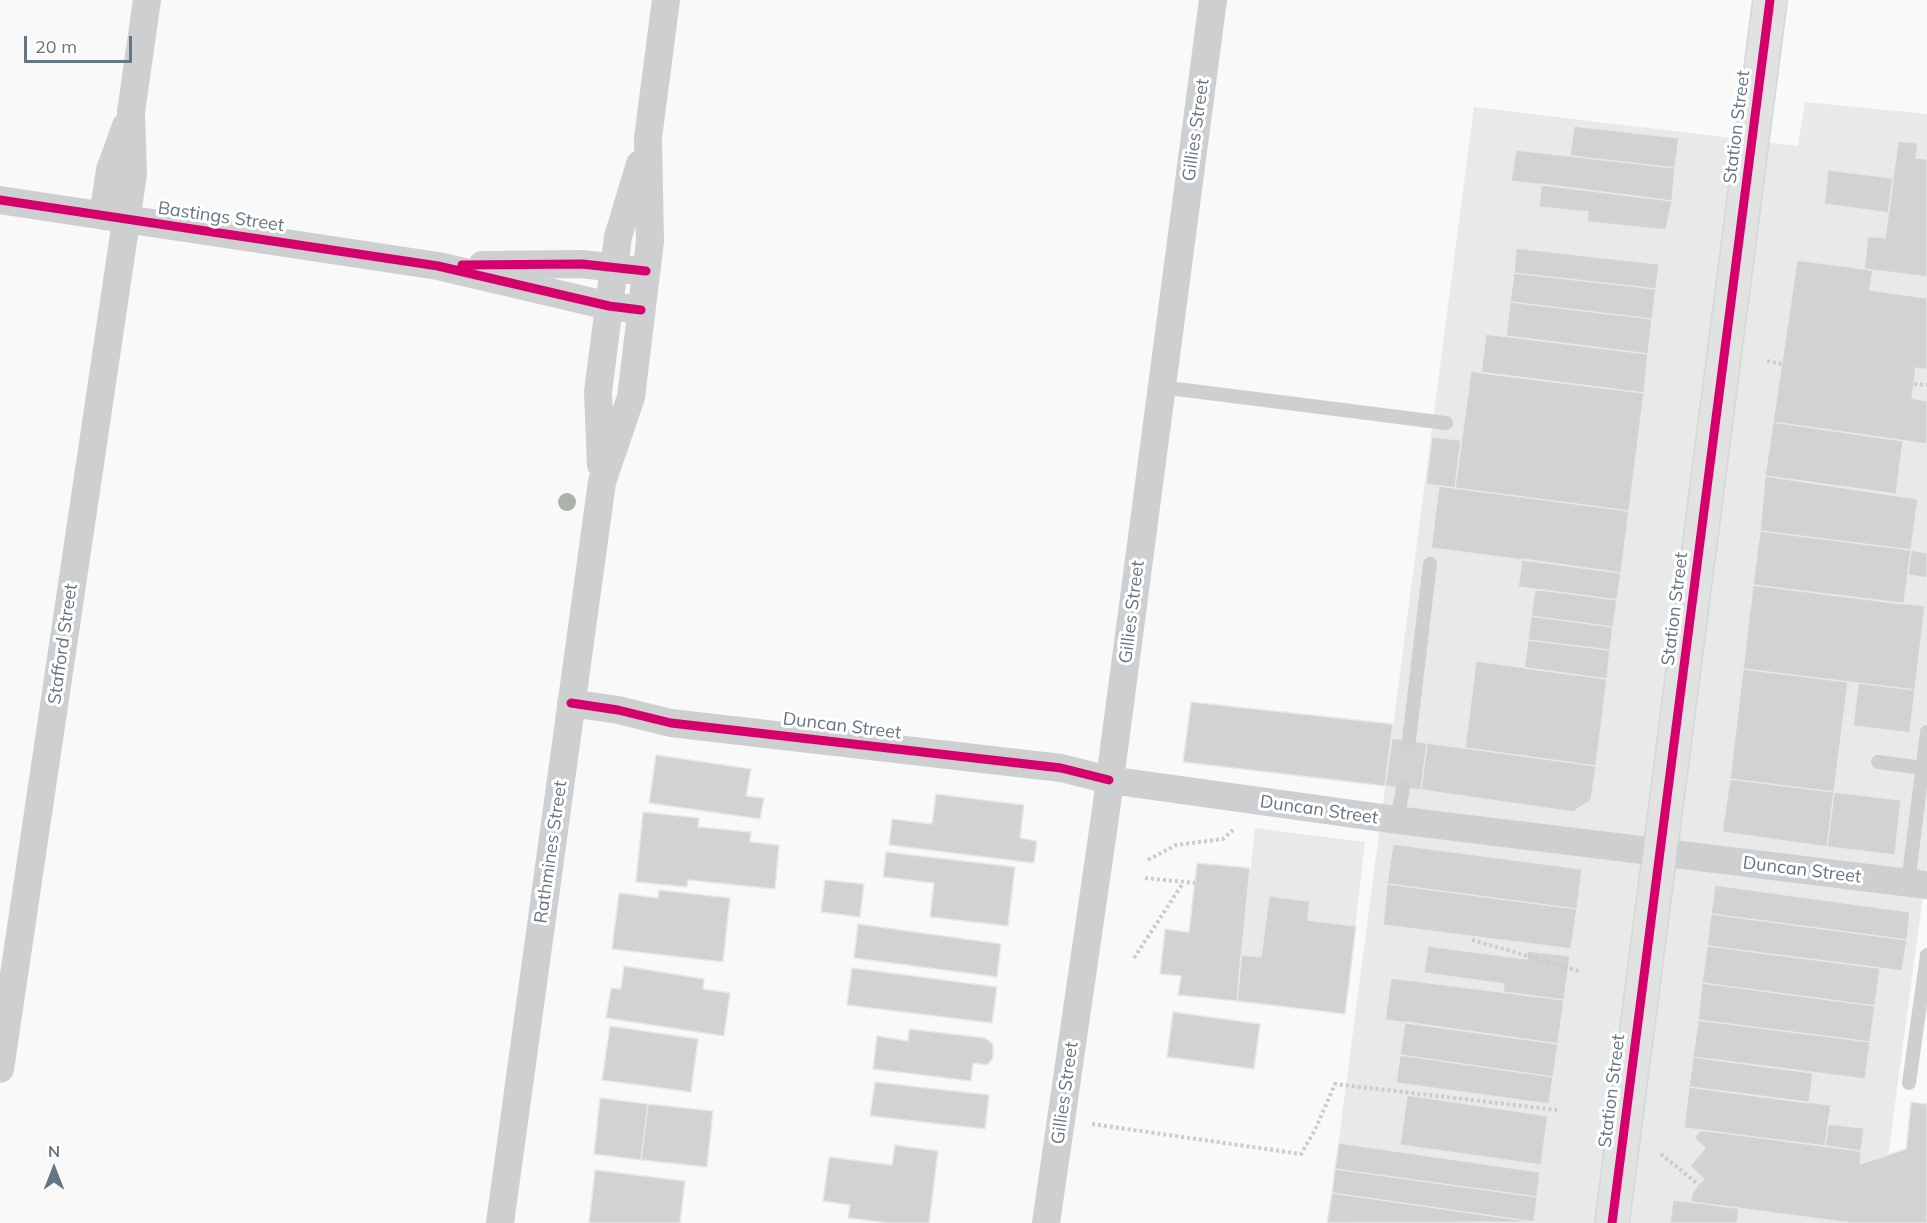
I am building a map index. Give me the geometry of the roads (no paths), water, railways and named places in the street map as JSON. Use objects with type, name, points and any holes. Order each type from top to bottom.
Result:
[{"type":"main road","name":"Station Street","points":[[1612,1223],[1770,0]]},
{"type":"street","name":"Stafford Street","points":[[0,1069],[114,218],[133,174],[131,112],[147,0]]},
{"type":"street","name":"Rathmines Street","points":[[500,1223],[602,482],[630,397],[650,241],[648,138],[666,0]]},
{"type":"street","name":"Gillies Street","points":[[1046,1223],[1109,780],[1213,0]]},
{"type":"street","name":"Rathmines Street","points":[[602,482],[598,392],[618,237],[648,138]]},
{"type":"street","name":"Bastings Street","points":[[0,200],[438,266],[609,306],[641,310]]},
{"type":"street","name":"Bastings Street","points":[[438,266],[582,264],[646,271]]},
{"type":"street","name":"Duncan Street","points":[[571,703],[618,710],[671,723],[1061,768],[1109,780],[1397,820],[1917,884]]},
{"type":"lane","points":[[1161,387],[1446,423]]},
{"type":"lane","points":[[1409,740],[1430,564]]},
{"type":"lane","points":[[1917,884],[1922,768],[1927,732]]},
{"type":"lane","points":[[1878,762],[1922,768]]},
{"type":"lane","points":[[1397,820],[1402,788]]},
{"type":"lane","points":[[1909,1083],[1927,956]]}]
